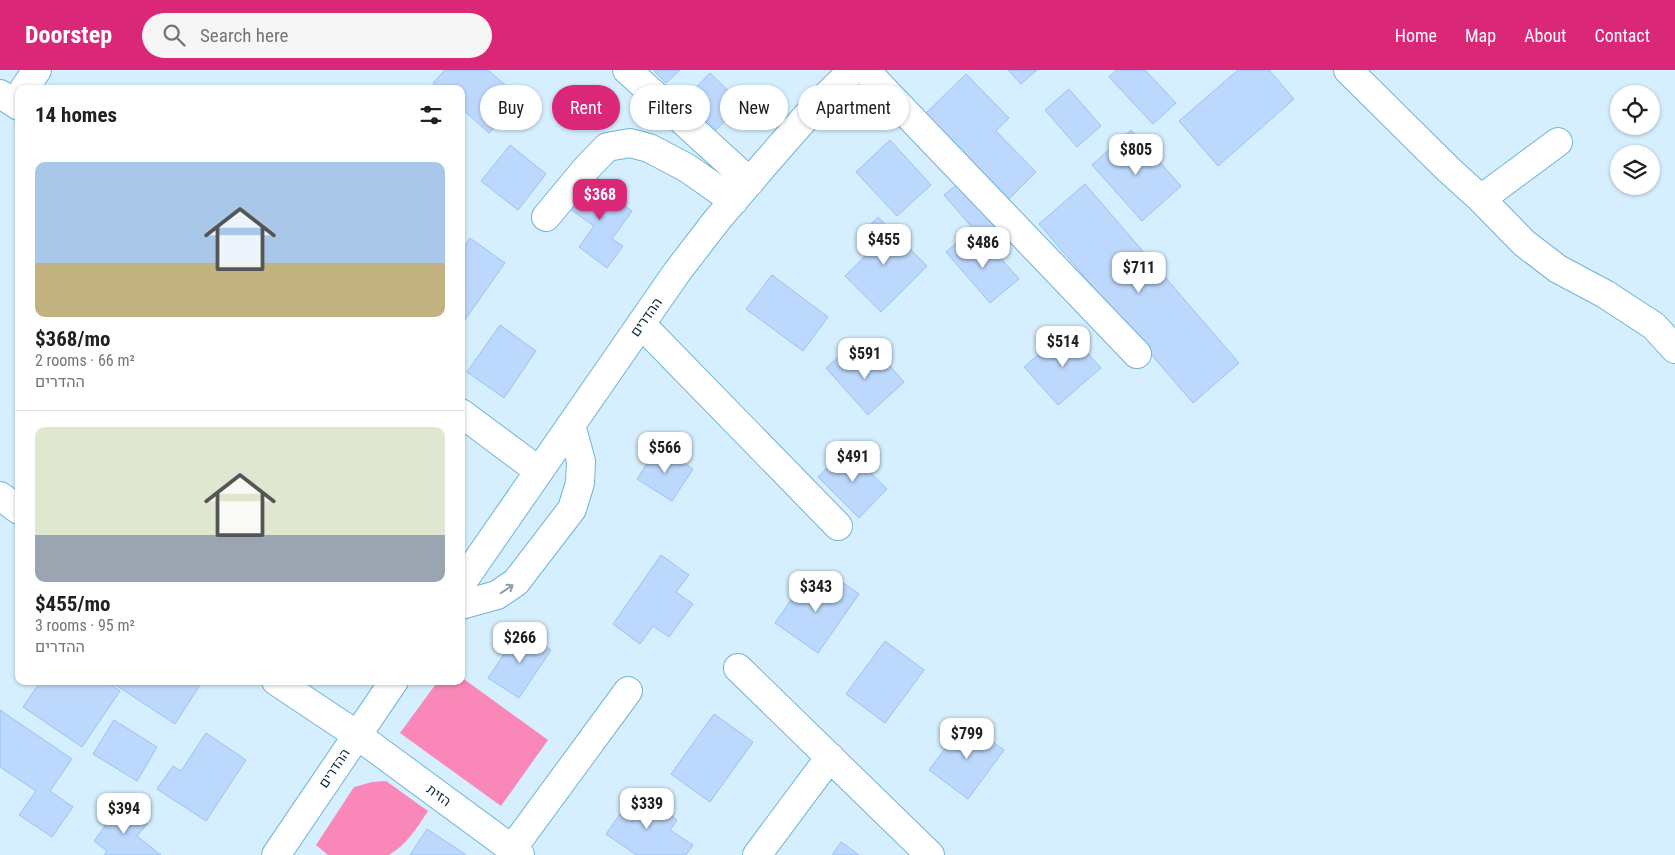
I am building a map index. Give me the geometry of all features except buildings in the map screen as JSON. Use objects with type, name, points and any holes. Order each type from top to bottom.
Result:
[{"type":"street","points":[[25,85],[37,70]]},
{"type":"street","points":[[627,70],[742,191]]},
{"type":"street","name":"ההדרים","points":[[465,578],[677,272],[742,191],[813,109],[853,70]]},
{"type":"street","points":[[865,70],[1137,354]]},
{"type":"street","points":[[1348,70],[1524,243],[1558,268],[1605,294],[1670,335]]},
{"type":"street","points":[[546,217],[584,170],[607,147],[630,142],[649,148],[687,168],[742,191]]},
{"type":"street","points":[[1481,199],[1558,142]]},
{"type":"street","points":[[641,324],[838,526]]},
{"type":"street","points":[[465,416],[539,471]]},
{"type":"street","points":[[465,604],[497,595],[516,582],[572,508],[580,483],[581,461],[571,425]]},
{"type":"street","points":[[0,496],[15,507]]},
{"type":"street","points":[[738,668],[927,852]]},
{"type":"street","name":"הזית","points":[[282,685],[357,735],[516,852]]},
{"type":"street","name":"ההדרים","points":[[276,855],[391,685]]},
{"type":"street","points":[[516,852],[628,691]]},
{"type":"street","points":[[757,855],[830,757]]},
{"type":"shaded area","points":[[465,680],[548,740],[501,806],[400,733],[435,685],[465,685]]},
{"type":"shaded area","points":[[386,781],[428,811],[401,846],[389,855],[328,855],[316,845],[354,787],[372,782]]}]
